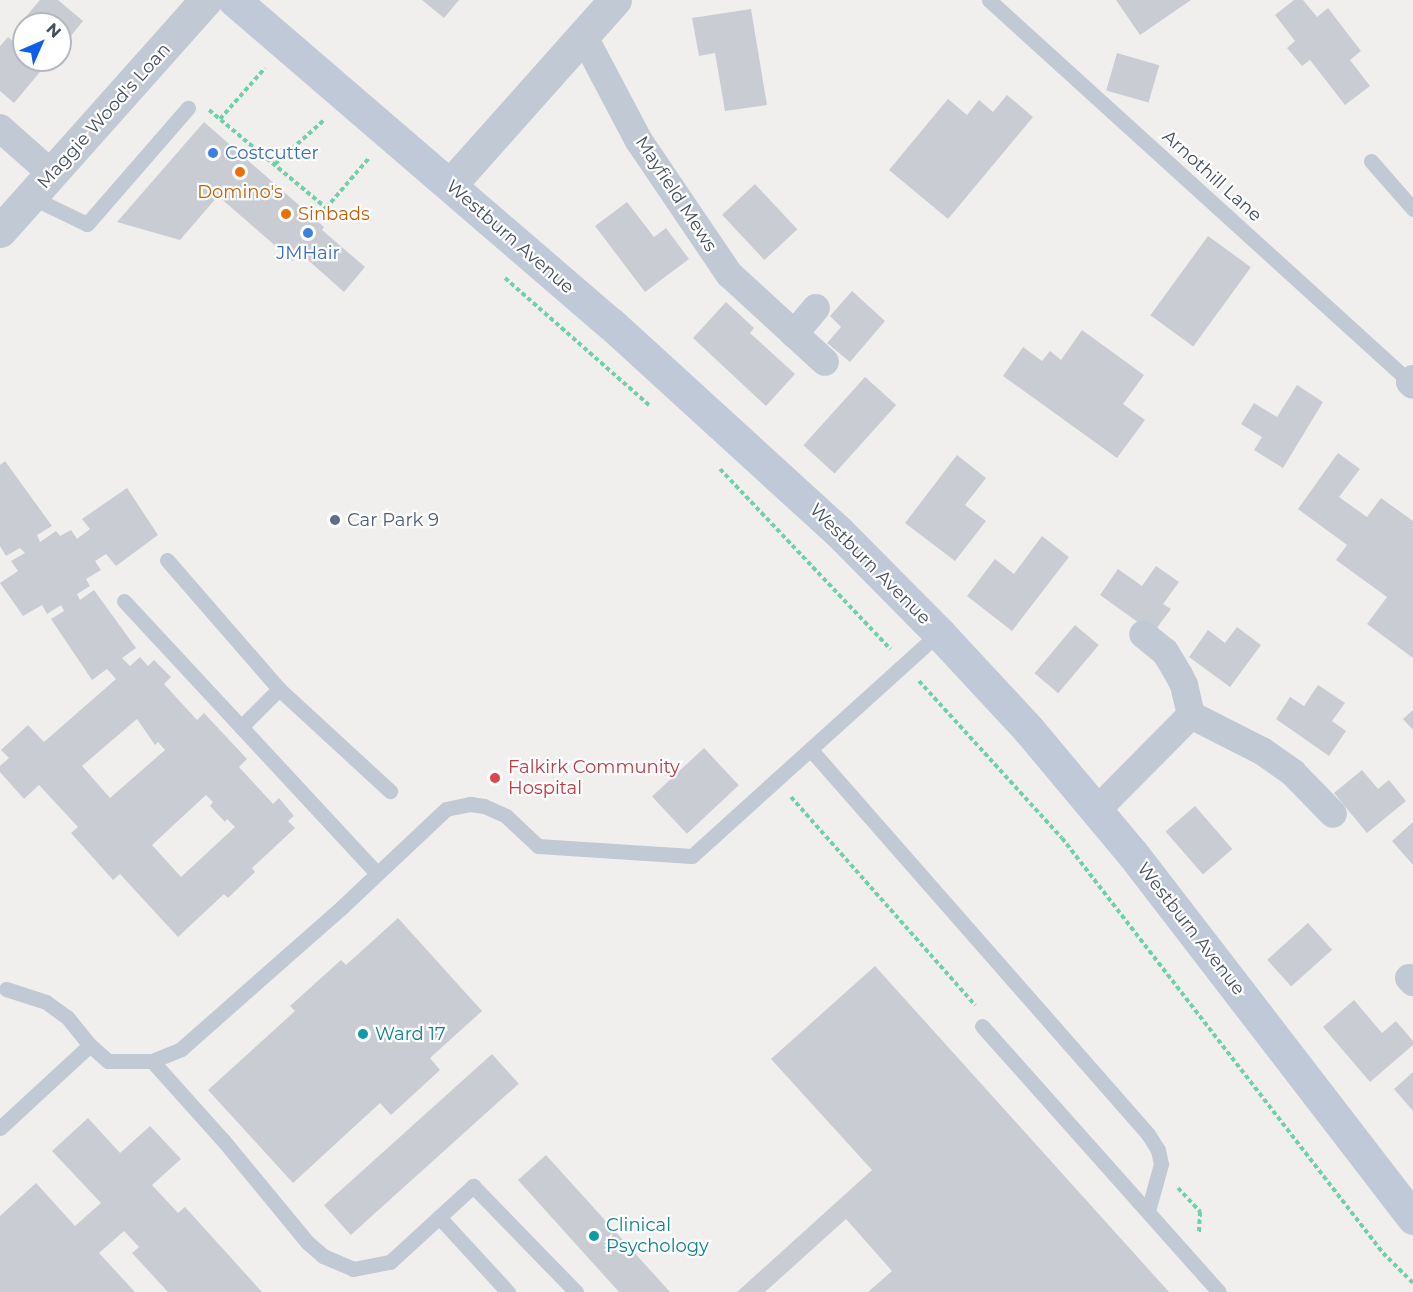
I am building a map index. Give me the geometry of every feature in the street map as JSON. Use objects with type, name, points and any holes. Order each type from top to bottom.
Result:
[{"type":"main road","name":"Westburn Avenue","points":[[234,0],[610,323],[829,523],[939,633],[1029,730],[1146,871],[1413,1218]]},
{"type":"street","name":"Maggie Wood's Loan","points":[[0,231],[206,0]]},
{"type":"street","points":[[450,185],[615,0]]},
{"type":"street","name":"Mayfield Mews","points":[[583,35],[639,141],[729,274],[825,362]]},
{"type":"street","points":[[0,128],[42,186]]},
{"type":"street","points":[[794,334],[816,308]]},
{"type":"street","points":[[1143,634],[1164,652],[1179,675],[1184,685],[1191,715],[1262,751],[1293,773],[1333,814]]},
{"type":"street","points":[[1096,811],[1191,715]]},
{"type":"lane","name":"Arnothill Lane","points":[[989,0],[1412,382]]},
{"type":"lane","points":[[42,186],[87,224],[188,108]]},
{"type":"lane","points":[[1371,162],[1413,209]]},
{"type":"lane","points":[[167,560],[279,689],[390,791]]},
{"type":"lane","points":[[124,601],[377,873]]},
{"type":"lane","points":[[6,989],[46,1002],[67,1017],[90,1045],[108,1061],[152,1061],[181,1048],[446,809],[470,804],[484,806],[506,816],[538,846],[692,856],[939,633]]},
{"type":"lane","points":[[241,727],[279,689]]},
{"type":"lane","points":[[811,750],[1148,1134],[1158,1150],[1161,1164],[1148,1211]]},
{"type":"lane","points":[[982,1026],[1218,1292]]},
{"type":"lane","points":[[0,1128],[90,1045]]},
{"type":"lane","points":[[152,1061],[223,1140],[307,1242],[323,1256],[353,1269],[390,1262],[473,1186],[576,1292]]},
{"type":"lane","points":[[439,1217],[508,1292]]},
{"type":"path","points":[[220,119],[286,45]]},
{"type":"path","points":[[256,61],[273,76]]},
{"type":"path","points":[[188,108],[201,103],[327,208],[369,158]]},
{"type":"path","points":[[316,112],[333,128]]},
{"type":"path","points":[[275,164],[324,120]]},
{"type":"path","points":[[360,150],[378,166]]},
{"type":"path","points":[[503,276],[655,410]]},
{"type":"path","points":[[717,466],[905,665],[1062,838],[1383,1253],[1413,1283]]},
{"type":"building","points":[[40,0],[58,0],[83,21],[72,34],[72,12],[30,12]]},
{"type":"building","points":[[422,0],[459,0],[444,18]]},
{"type":"building","points":[[1116,0],[1191,0],[1140,35]]},
{"type":"building","points":[[1294,0],[1303,0],[1317,17],[1328,8],[1361,51],[1350,60],[1370,86],[1345,105],[1310,60],[1302,66],[1287,48],[1295,41],[1275,15]]},
{"type":"building","points":[[751,9],[767,105],[725,111],[715,53],[699,56],[692,18]]},
{"type":"building","points":[[8,37],[12,40],[12,72],[40,72],[14,103],[0,91],[0,46]]},
{"type":"building","points":[[1117,53],[1159,65],[1149,103],[1106,90]]},
{"type":"building","points":[[1007,95],[1033,117],[948,219],[889,170],[948,99],[967,115],[979,100],[993,112]]},
{"type":"building","points":[[204,122],[324,227],[322,230],[365,267],[344,292],[300,253],[293,261],[218,196],[180,240],[117,222]]},
{"type":"building","points":[[755,184],[797,229],[764,260],[722,215]]},
{"type":"building","points":[[627,202],[654,237],[666,228],[689,259],[645,292],[595,226]]},
{"type":"building","points":[[1208,236],[1251,267],[1193,346],[1150,315]]},
{"type":"building","points":[[852,291],[885,321],[850,362],[827,343],[841,327],[830,316]]},
{"type":"building","points":[[726,302],[754,328],[750,333],[795,374],[766,406],[693,338]]},
{"type":"building","points":[[1082,330],[1144,375],[1123,404],[1145,420],[1117,458],[1003,376],[1023,347],[1042,361],[1050,351],[1061,360]]},
{"type":"building","points":[[865,377],[896,405],[835,473],[803,445]]},
{"type":"building","points":[[1297,385],[1323,402],[1283,468],[1254,450],[1262,437],[1241,424],[1254,403],[1277,417]]},
{"type":"building","points":[[1338,453],[1360,469],[1339,497],[1367,517],[1381,498],[1413,521],[1413,658],[1367,624],[1387,597],[1336,560],[1347,545],[1298,509]]},
{"type":"building","points":[[957,455],[986,478],[965,505],[986,521],[955,561],[905,523]]},
{"type":"building","points":[[5,461],[52,526],[37,535],[40,542],[56,531],[60,536],[71,530],[77,539],[90,529],[82,519],[127,488],[158,535],[116,566],[106,554],[95,561],[101,570],[86,579],[90,586],[77,594],[80,600],[94,590],[136,648],[122,658],[130,666],[140,657],[148,666],[154,660],[171,677],[164,684],[197,720],[204,713],[247,759],[239,767],[273,804],[279,798],[294,816],[288,821],[295,828],[252,868],[255,872],[228,898],[224,894],[178,937],[120,874],[113,880],[71,833],[78,827],[39,785],[24,799],[0,772],[0,766],[9,758],[1,750],[28,725],[44,742],[116,679],[107,669],[92,680],[51,619],[64,611],[61,605],[47,614],[42,605],[23,616],[0,583],[18,571],[11,561],[25,553],[20,548],[6,556],[0,546],[0,465]],"holes":[[[137,719],[155,745],[158,742],[165,750],[110,798],[82,766]],[[206,795],[213,802],[210,806],[225,822],[227,819],[235,827],[181,877],[152,845]]]},
{"type":"building","points":[[1042,536],[1069,557],[1012,631],[967,596],[995,559],[1014,574]]},
{"type":"building","points":[[1156,566],[1179,582],[1163,604],[1171,609],[1153,633],[1100,595],[1118,569],[1142,586]]},
{"type":"building","points":[[1075,625],[1099,645],[1058,693],[1035,673]]},
{"type":"building","points":[[1237,627],[1261,645],[1230,687],[1189,657],[1208,630],[1225,643]]},
{"type":"building","points":[[1318,685],[1345,703],[1332,721],[1346,731],[1329,756],[1276,719],[1290,697],[1304,706]]},
{"type":"building","points":[[1413,710],[1413,730],[1403,719]]},
{"type":"building","points":[[704,748],[739,785],[687,834],[652,796]]},
{"type":"building","points":[[1362,770],[1378,789],[1389,780],[1406,801],[1367,833],[1334,793]]},
{"type":"building","points":[[1195,806],[1232,849],[1203,875],[1166,832]]},
{"type":"building","points":[[1413,822],[1413,865],[1392,841]]},
{"type":"building","name":"Ward 17","points":[[398,918],[482,1011],[430,1058],[440,1070],[391,1115],[380,1103],[293,1183],[208,1090],[295,1011],[290,1006],[341,960],[346,965]]},
{"type":"building","points":[[1308,923],[1332,950],[1291,987],[1267,960]]},
{"type":"building","points":[[875,966],[1169,1292],[868,1292],[892,1271],[846,1219],[765,1292],[737,1292],[872,1170],[771,1059]]},
{"type":"building","points":[[1354,1000],[1382,1033],[1396,1021],[1413,1041],[1413,1045],[1370,1082],[1323,1027]]},
{"type":"building","points":[[492,1054],[519,1084],[351,1235],[324,1205]]},
{"type":"building","points":[[1413,1072],[1413,1111],[1394,1089]]},
{"type":"building","points":[[88,1118],[120,1153],[150,1126],[181,1159],[152,1185],[178,1213],[185,1207],[262,1292],[168,1292],[132,1253],[139,1247],[124,1231],[99,1253],[135,1292],[0,1292],[0,1216],[36,1183],[75,1226],[101,1203],[52,1151]]},
{"type":"building","name":"Clinical Psychology","points":[[546,1155],[670,1292],[619,1292],[518,1180]]},
{"type":"place","name":"Costcutter","points":[[213,153]]},
{"type":"place","name":"Domino's","points":[[240,172]]},
{"type":"place","name":"Sinbads","points":[[286,214]]},
{"type":"place","name":"JMHair","points":[[308,233]]},
{"type":"place","name":"Car Park 9","points":[[335,520]]},
{"type":"place","name":"Falkirk Community Hospital","points":[[495,778]]},
{"type":"place","name":"Ward 17","points":[[363,1034]]},
{"type":"place","name":"Clinical Psychology","points":[[594,1236]]}]
